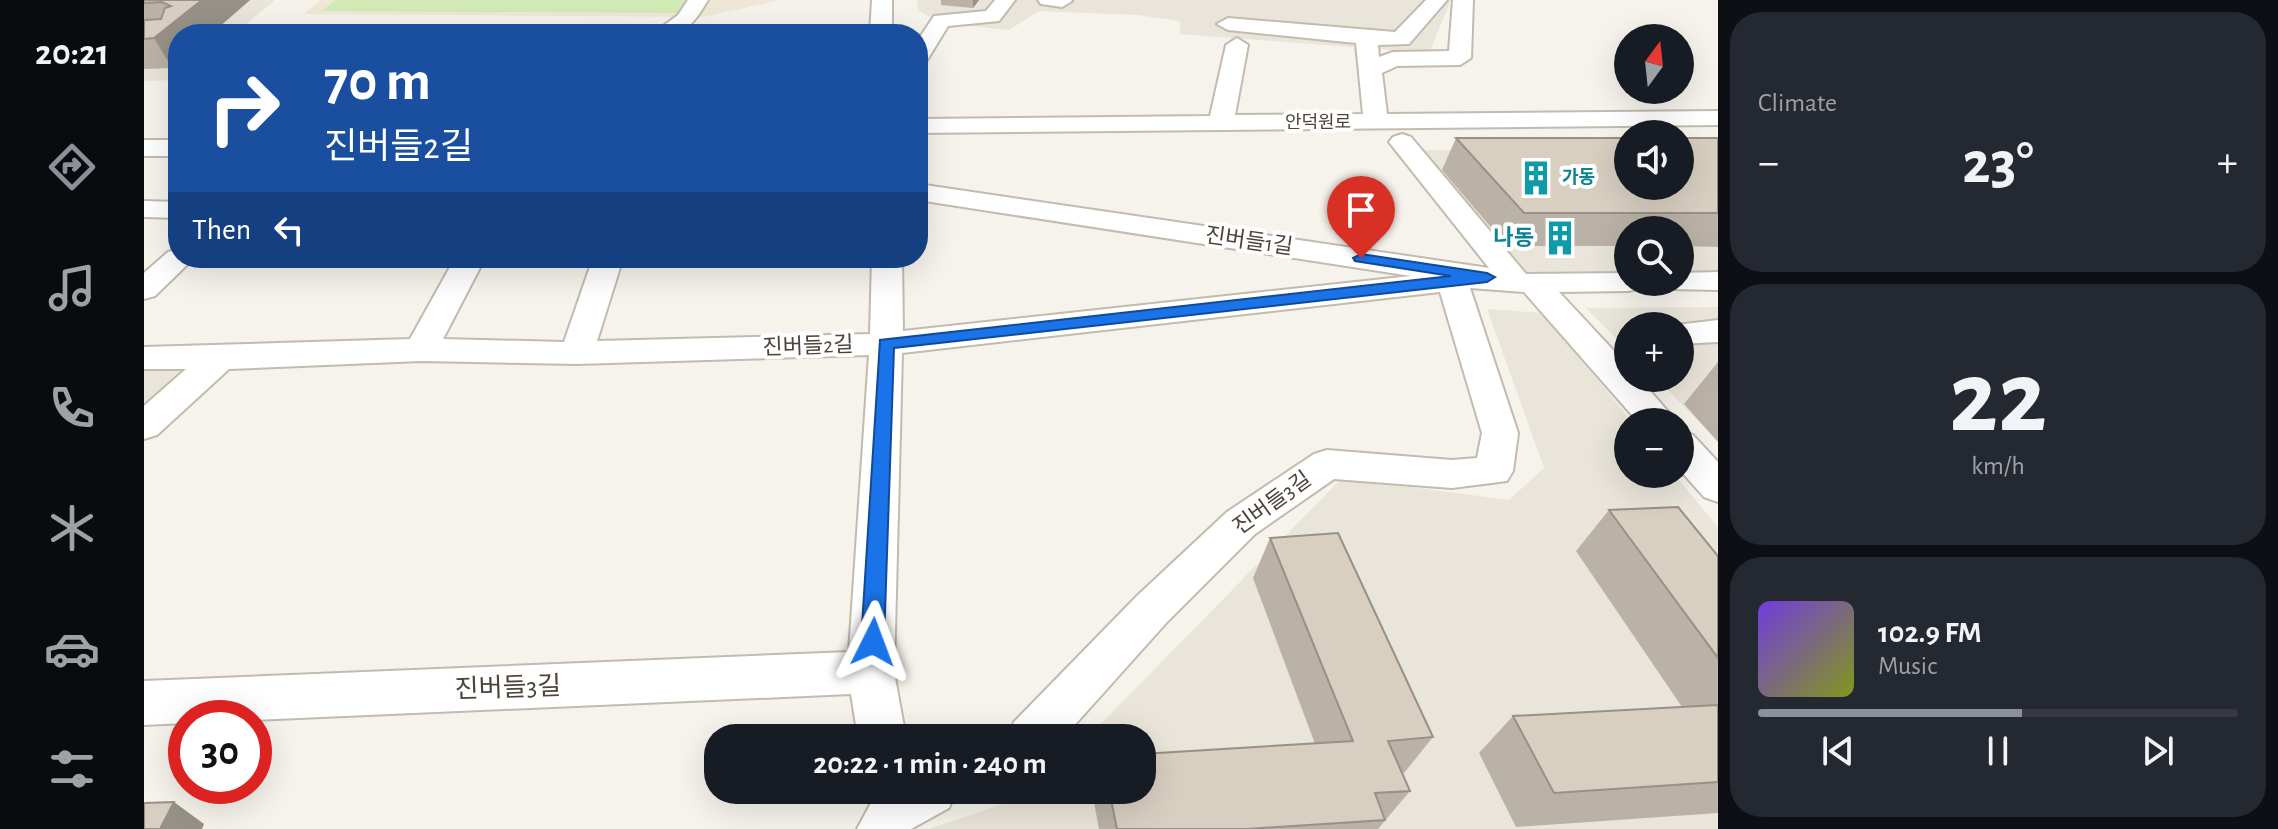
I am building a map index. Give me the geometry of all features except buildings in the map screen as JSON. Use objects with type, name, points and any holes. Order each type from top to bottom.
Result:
[{"type":"street","points":[[678,24],[686,19],[698,0]]},
{"type":"street","points":[[881,24],[882,0]]},
{"type":"street","points":[[922,0],[941,20],[992,17],[1005,0]]},
{"type":"street","points":[[1221,124],[1232,34],[1401,39],[1437,0]]},
{"type":"street","points":[[1371,69],[1393,59],[1460,58],[1463,0]]},
{"type":"street","points":[[928,41],[941,20]]},
{"type":"street","points":[[1366,38],[1376,123]]},
{"type":"street","name":"안덕원로","points":[[928,126],[1718,118]]},
{"type":"street","points":[[144,128],[168,128]]},
{"type":"street","points":[[1694,140],[1718,139]]},
{"type":"street","name":"안덕원로","points":[[928,145],[1614,140]]},
{"type":"street","points":[[1402,142],[1497,281],[1643,408]]},
{"type":"street","points":[[144,148],[168,148]]},
{"type":"street","name":"진버들1길","points":[[928,194],[1497,281],[1614,282]]},
{"type":"street","points":[[144,209],[168,210]]},
{"type":"street","points":[[144,289],[168,268]]},
{"type":"street","points":[[421,350],[465,268]]},
{"type":"street","points":[[577,353],[605,268]]},
{"type":"street","points":[[880,724],[871,672],[887,268]]},
{"type":"street","name":"진버들2길","points":[[144,358],[421,350],[577,353],[886,344],[1497,281]]},
{"type":"street","name":"진버들3길","points":[[1044,724],[1152,609],[1241,523],[1327,464],[1452,474],[1494,471],[1500,433],[1497,281]]},
{"type":"street","points":[[1694,282],[1718,281]]},
{"type":"street","points":[[1694,332],[1718,331]]},
{"type":"street","points":[[144,426],[220,358]]},
{"type":"street","points":[[1694,460],[1718,487]]},
{"type":"street","name":"진버들3길","points":[[144,703],[871,672]]},
{"type":"shaded area","points":[[144,0],[275,0],[246,24],[168,24],[168,80],[144,81]]},
{"type":"shaded area","points":[[320,0],[781,0],[703,17],[304,14]]},
{"type":"shaded area","points":[[917,0],[1451,0],[1429,53],[1180,34],[1180,21],[1138,15],[1039,11],[1009,30],[939,23],[918,10]]},
{"type":"shaded area","points":[[1407,150],[1614,150],[1614,200],[1694,200],[1694,173],[1718,150],[1718,281],[1694,282],[1694,216],[1614,216],[1614,282],[1517,283]]},
{"type":"shaded area","points":[[1718,307],[1718,441],[1694,417],[1694,408],[1686,408],[1670,392],[1694,392],[1694,312],[1614,312],[1614,336],[1586,308]]},
{"type":"shaded area","points":[[1487,309],[1543,313],[1621,408],[1614,408],[1614,488],[1686,488],[1718,527],[1718,829],[929,829],[1003,804],[1156,804],[1156,724],[1101,724],[1342,478],[1509,500],[1544,468]]},
{"type":"shaded area","points":[[144,364],[212,366],[144,419]]},
{"type":"green space","points":[[335,0],[687,0],[681,13],[322,11]]},
{"type":"place","name":"가동","points":[[1536,178]]},
{"type":"place","name":"나동","points":[[1560,238]]},
{"type":"route","points":[[873,642],[886,344],[1487,277],[1361,258]]}]
